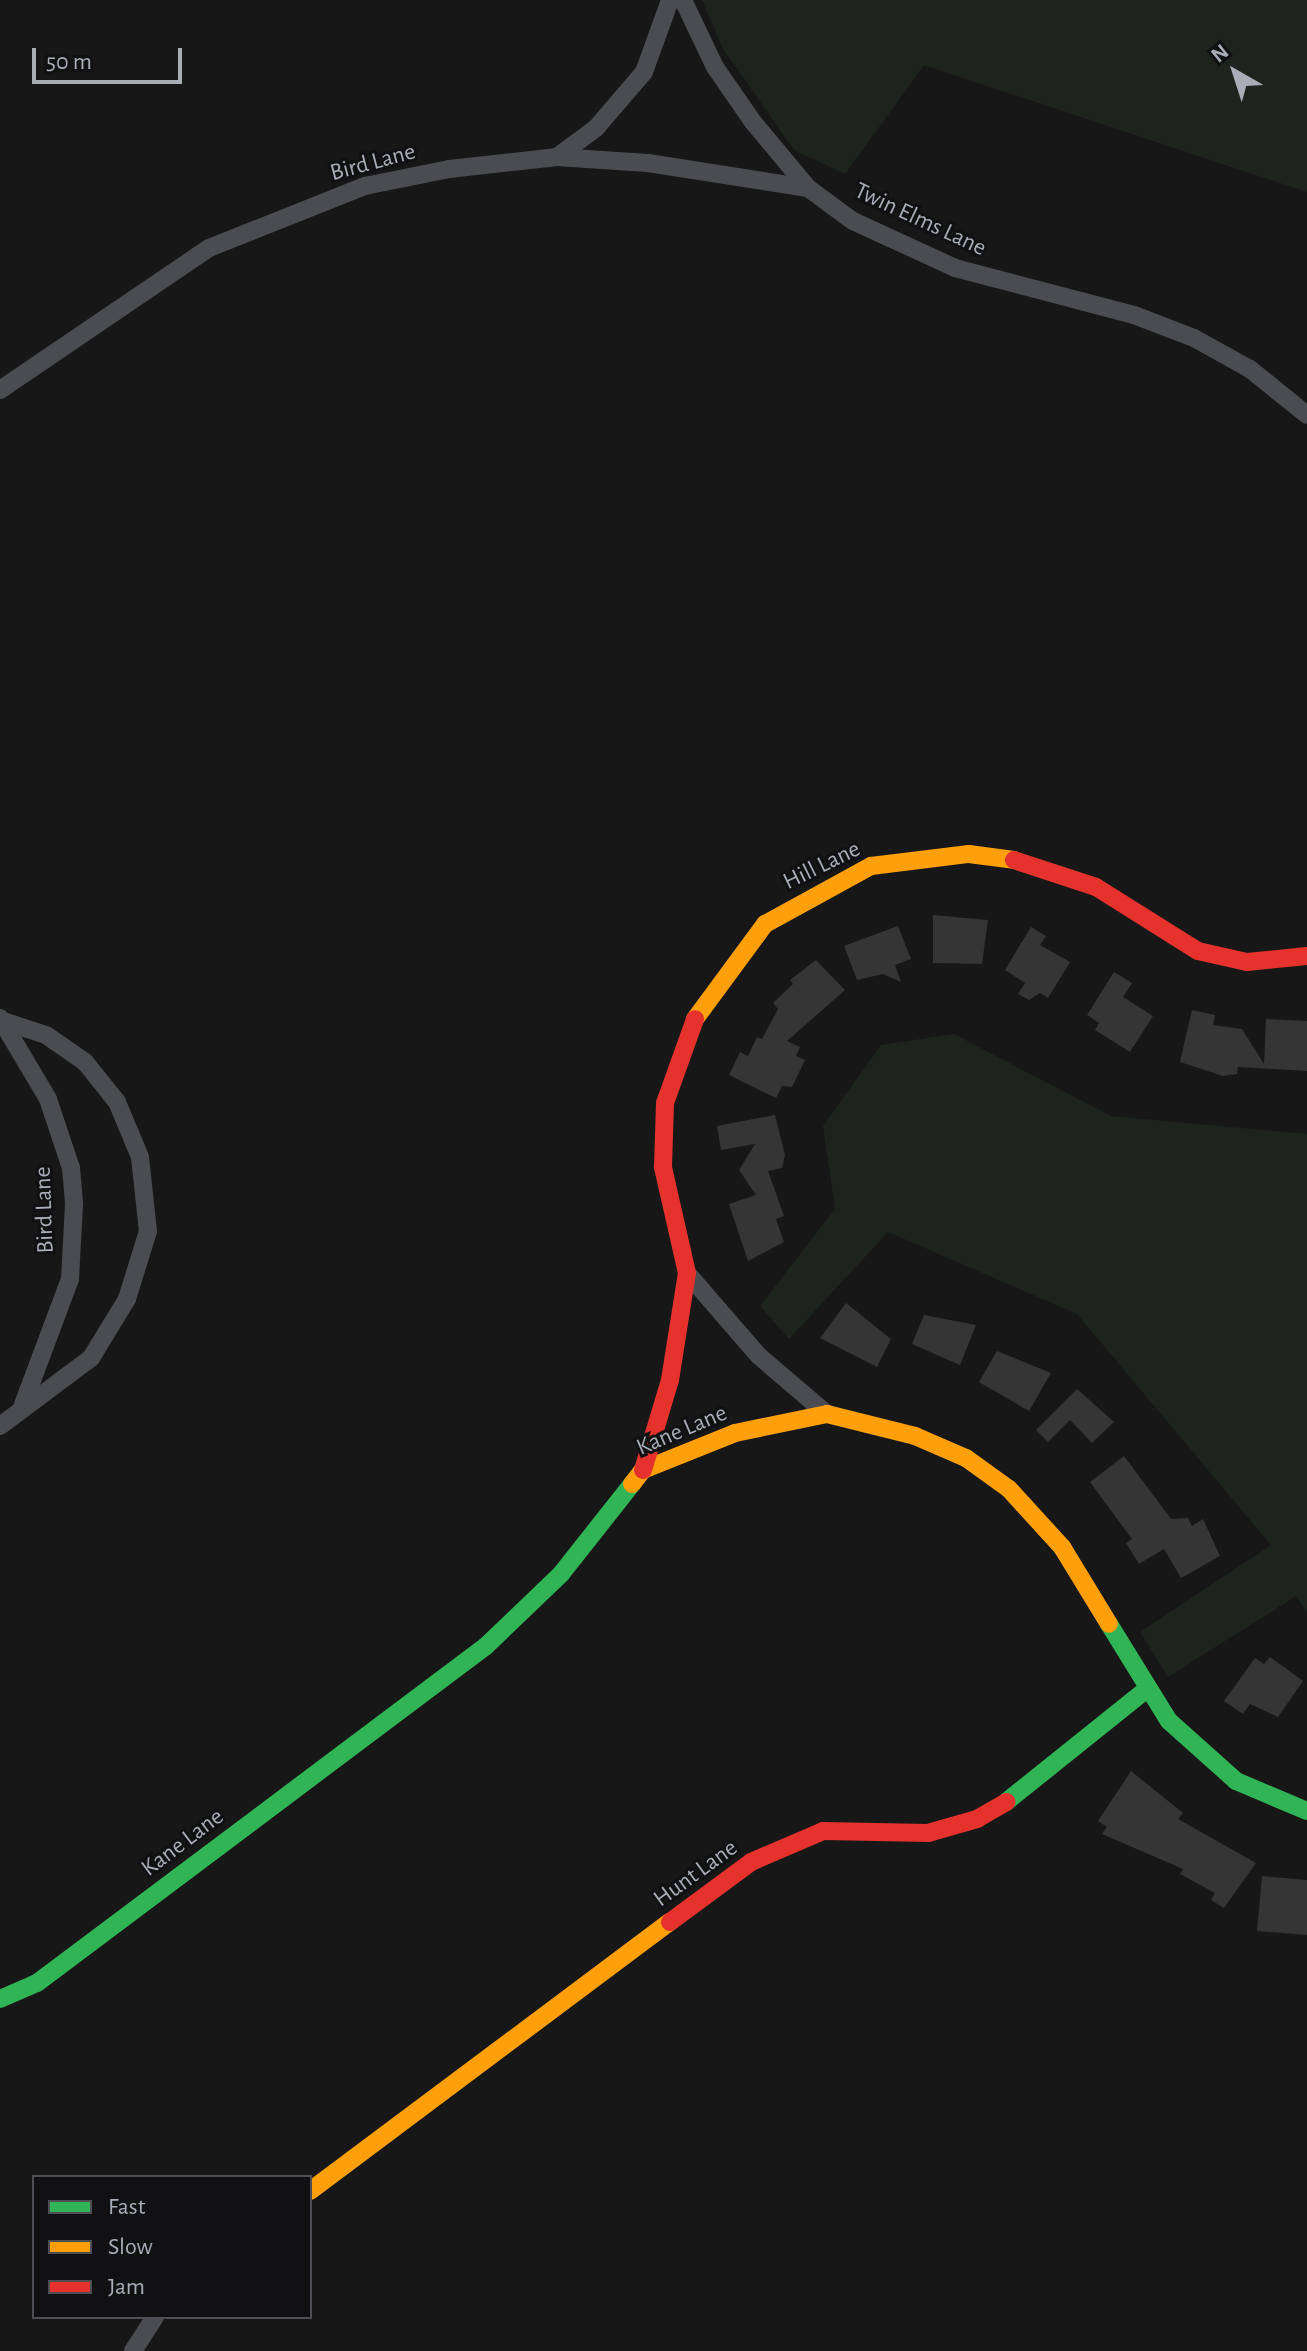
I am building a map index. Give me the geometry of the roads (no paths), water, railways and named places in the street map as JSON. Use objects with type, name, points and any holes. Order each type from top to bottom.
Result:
[{"type":"street","points":[[557,157],[596,128],[637,82],[670,0]]},
{"type":"street","name":"Twin Elms Lane","points":[[683,0],[715,67],[808,188],[853,221],[955,268],[1134,315],[1194,338],[1250,369],[1307,415]]},
{"type":"street","name":"Bird Lane","points":[[0,390],[209,248],[276,217],[379,183],[557,157],[648,163],[808,188]]},
{"type":"street","name":"Hill Lane","points":[[687,1273],[663,1167],[665,1103],[683,1043],[729,962],[765,924],[808,895],[871,866],[969,854],[1019,861],[1096,887],[1198,951],[1247,962],[1307,956]]},
{"type":"street","name":"Bird Lane","points":[[1,1020],[53,1111],[74,1205],[70,1279],[23,1405]]},
{"type":"street","name":"Bird Lane","points":[[0,1426],[23,1405],[91,1358],[112,1328],[141,1264],[147,1190],[129,1125],[85,1062],[46,1035],[1,1020]]},
{"type":"street","points":[[687,1273],[759,1356],[827,1414]]},
{"type":"street","points":[[643,1470],[670,1380],[687,1273]]},
{"type":"street","name":"Kane Lane","points":[[0,1999],[37,1983],[486,1646],[561,1574],[643,1470],[735,1433],[827,1414],[915,1436],[966,1458],[1009,1489],[1062,1547],[1146,1690],[1214,1765],[1267,1797],[1307,1811]]},
{"type":"street","name":"Hunt Lane","points":[[312,2190],[751,1862],[823,1831],[928,1833],[977,1819],[1021,1793],[1146,1690]]},
{"type":"street","points":[[133,2351],[154,2319]]}]
